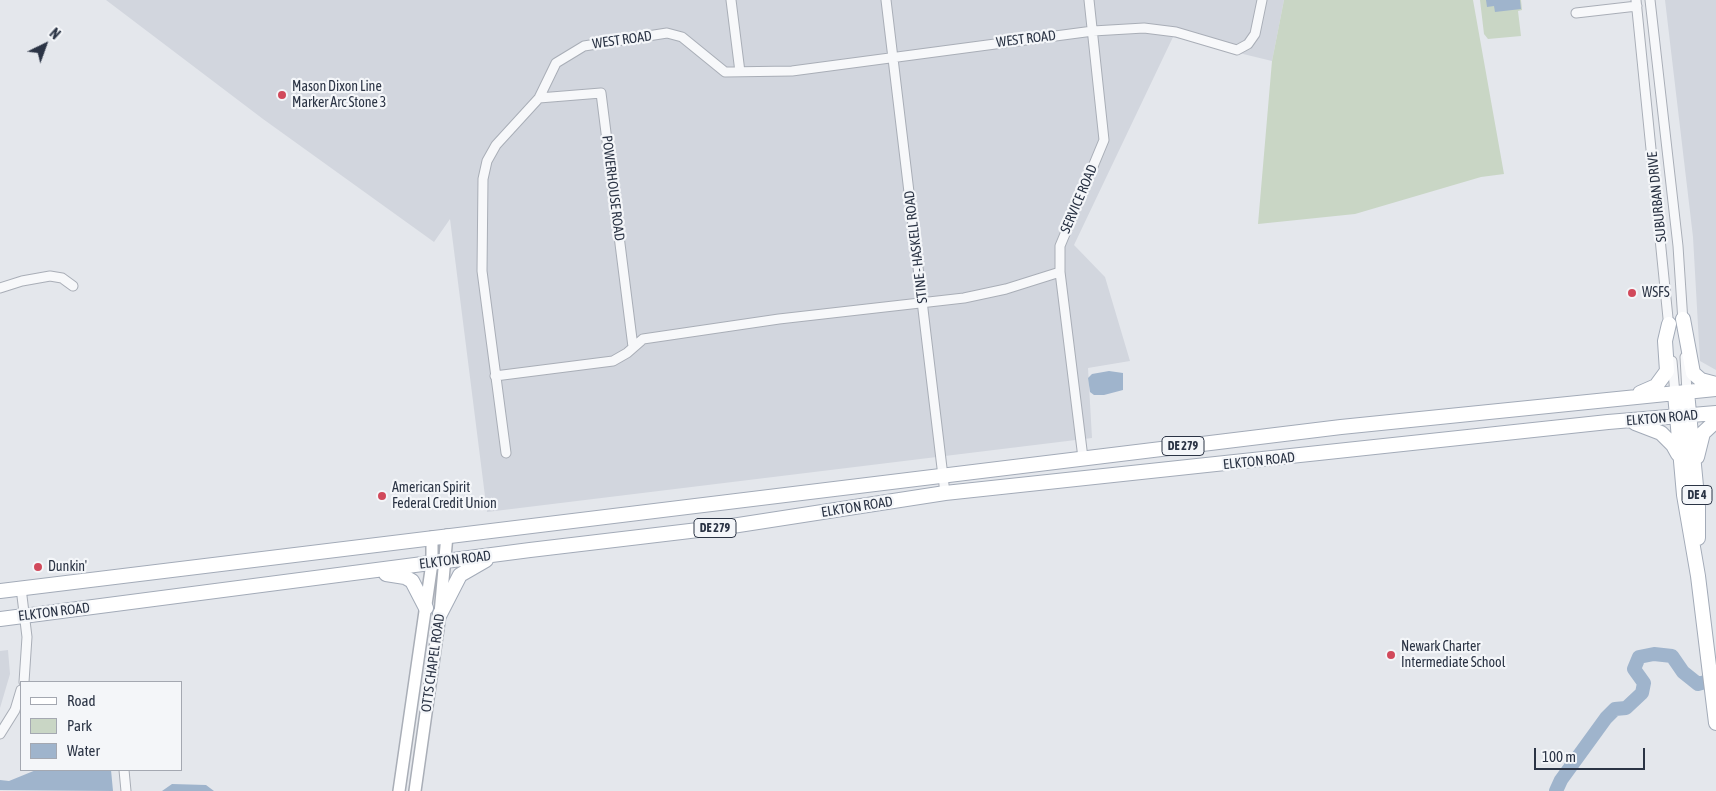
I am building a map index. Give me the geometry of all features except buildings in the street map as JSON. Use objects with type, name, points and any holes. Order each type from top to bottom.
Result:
[{"type":"main road","points":[[1683,320],[1693,373],[1701,380],[1716,384]]},
{"type":"main road","points":[[1626,399],[1656,386],[1664,378],[1668,365],[1666,341],[1669,324]]},
{"type":"main road","name":"ELKTON ROAD","points":[[0,591],[447,535],[546,526],[1340,427],[1716,389]]},
{"type":"main road","name":"DE 4","points":[[1681,393],[1681,460],[1698,576],[1716,723]]},
{"type":"main road","name":"ELKTON ROAD","points":[[0,619],[499,554],[732,526],[945,493],[1682,415],[1716,413]]},
{"type":"main road","name":"DE 4","points":[[1682,415],[1696,483],[1698,576]]},
{"type":"main road","points":[[1625,421],[1649,427],[1661,433],[1673,445],[1681,460]]},
{"type":"main road","points":[[1696,483],[1701,438],[1706,429],[1716,421]]},
{"type":"main road","name":"OTTS CHAPEL ROAD","points":[[399,791],[426,608],[447,535]]},
{"type":"main road","name":"OTTS CHAPEL ROAD","points":[[415,791],[440,614],[438,562],[432,537]]},
{"type":"main road","points":[[440,614],[460,575],[475,564],[499,554]]},
{"type":"main road","points":[[370,572],[400,576],[408,579],[418,590],[426,608]]},
{"type":"street","points":[[731,0],[740,72]]},
{"type":"street","name":"STINE - HASKELL ROAD","points":[[886,0],[945,493]]},
{"type":"street","name":"SERVICE ROAD","points":[[1083,458],[1060,272],[1060,246],[1063,234],[1104,140],[1089,0]]},
{"type":"street","name":"WEST ROAD","points":[[506,453],[482,271],[483,179],[488,161],[499,140],[538,98],[556,62],[584,46],[667,33],[682,37],[724,72],[792,71],[1093,31],[1144,28],[1176,32],[1237,50],[1248,44],[1255,34],[1262,0]]},
{"type":"street","name":"SUBURBAN DRIVE","points":[[1650,0],[1678,246],[1683,320],[1681,393]]},
{"type":"street","points":[[1576,13],[1637,3]]},
{"type":"street","name":"SUBURBAN DRIVE","points":[[1637,3],[1669,324],[1681,393]]},
{"type":"street","name":"POWERHOUSE ROAD","points":[[538,98],[601,92],[633,347]]},
{"type":"street","points":[[495,376],[613,361],[628,353],[643,339],[730,326],[964,298],[1006,289],[1060,272]]},
{"type":"street","points":[[1,285],[50,276],[62,278],[74,286]]},
{"type":"street","points":[[21,588],[27,637],[24,681]]},
{"type":"street","points":[[0,734],[15,710],[20,693]]},
{"type":"street","points":[[124,771],[126,791]]},
{"type":"shaded area","points":[[106,0],[1284,0],[1272,61],[1173,37],[1074,245],[1105,277],[1130,361],[1088,368],[1092,438],[487,512],[450,219],[434,242],[263,119]]},
{"type":"shaded area","points":[[1665,0],[1716,0],[1716,370],[1700,361],[1693,237]]},
{"type":"shaded area","points":[[8,650],[10,674],[0,708],[0,651]]},
{"type":"green space","points":[[1284,0],[1473,0],[1504,174],[1481,177],[1355,214],[1258,224],[1272,61]]},
{"type":"green space","points":[[1480,0],[1521,0],[1522,10],[1518,11],[1521,36],[1488,39],[1484,34]]},
{"type":"water","points":[[1486,0],[1520,0],[1521,9],[1495,12],[1494,6],[1487,7]]},
{"type":"water","points":[[1109,371],[1123,373],[1123,390],[1104,395],[1094,395],[1090,392],[1088,378],[1092,374]]},
{"type":"water","points":[[34,771],[111,771],[113,791],[0,790],[0,780],[9,781]]},
{"type":"water","points":[[172,784],[206,785],[214,791],[162,791]]},
{"type":"waterway","points":[[1556,791],[1561,780],[1606,718],[1615,709],[1626,708],[1642,693],[1644,683],[1634,669],[1639,657],[1654,654],[1672,656],[1683,672],[1698,684],[1716,679]]},
{"type":"place","name":"Mason Dixon Line Marker Arc Stone 3","points":[[282,95]]},
{"type":"place","name":"WSFS","points":[[1632,293]]},
{"type":"place","name":"American Spirit Federal Credit Union","points":[[382,496]]},
{"type":"place","name":"Dunkin'","points":[[38,567]]},
{"type":"place","name":"Newark Charter Intermediate School","points":[[1391,655]]}]
